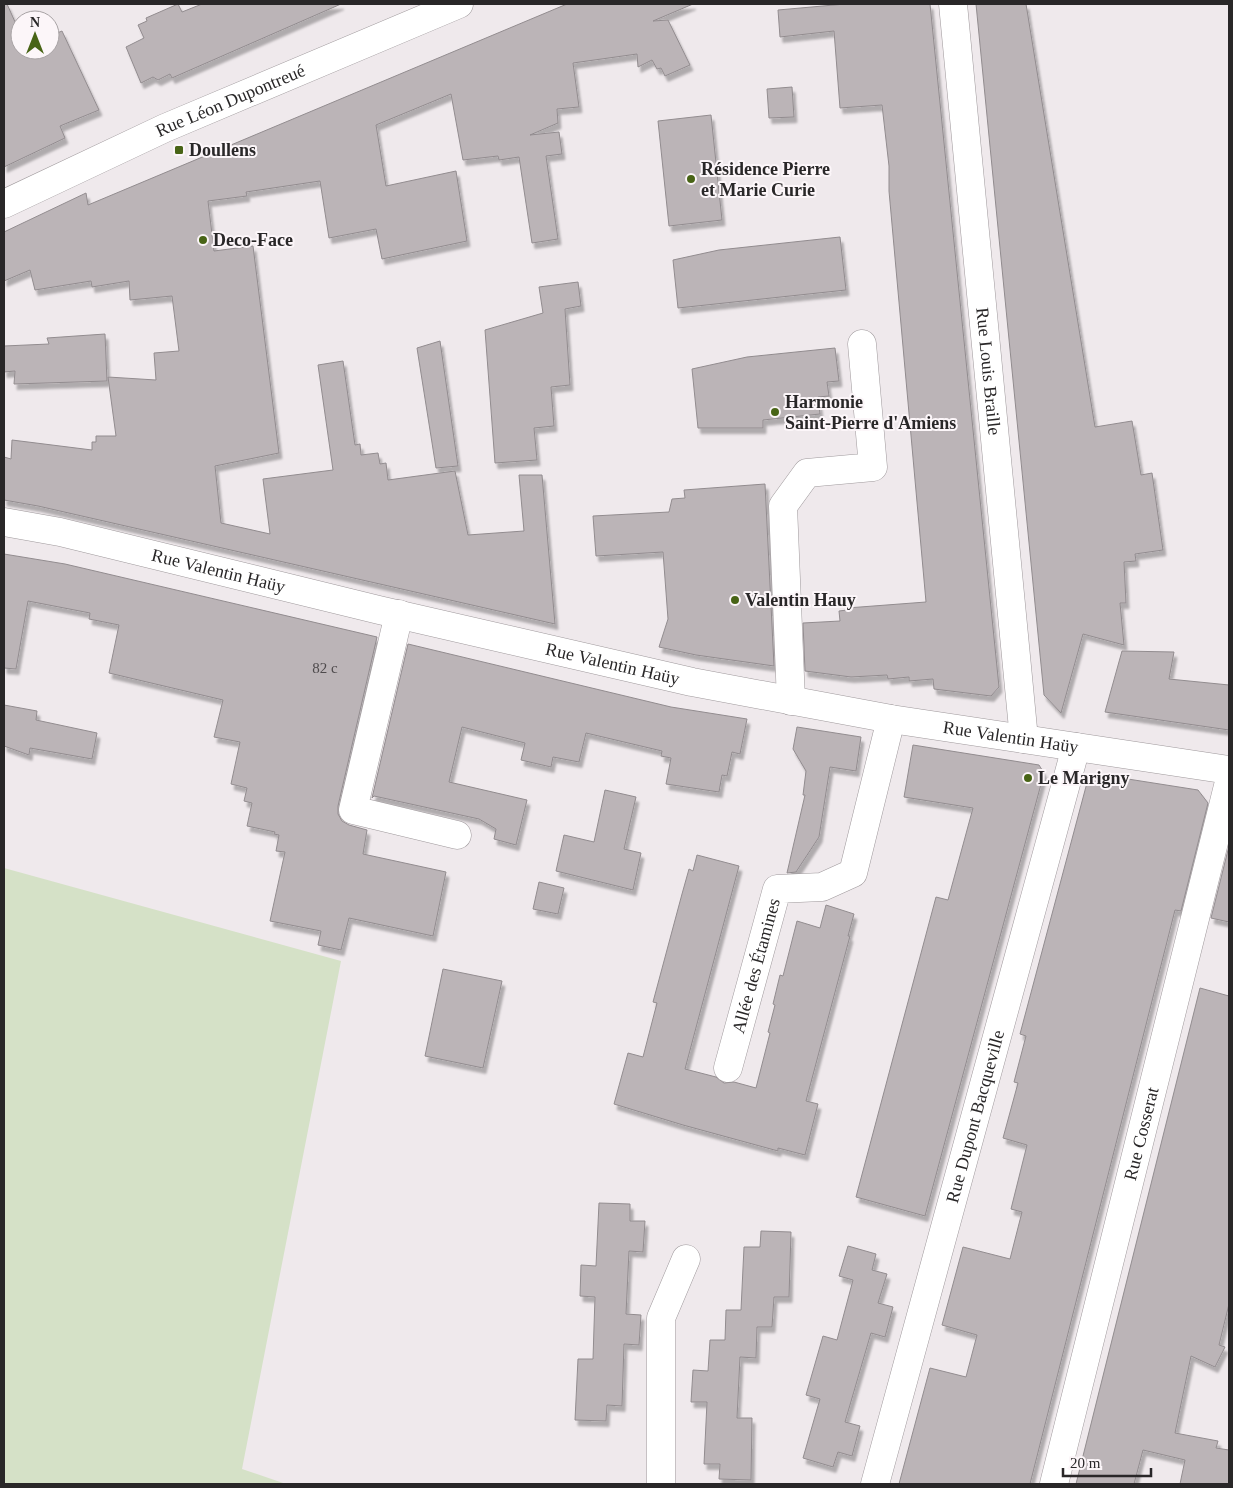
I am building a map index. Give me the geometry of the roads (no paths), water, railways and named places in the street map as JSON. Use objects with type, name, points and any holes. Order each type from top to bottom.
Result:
[{"type":"street","name":"Rue Léon Dupontreué","points":[[4,204],[165,128],[458,4]]},
{"type":"street","name":"Rue Louis Braille","points":[[953,4],[1024,739]]},
{"type":"street","points":[[791,701],[783,506],[807,472],[874,467],[862,344]]},
{"type":"street","name":"Rue Valentin Haüy","points":[[4,522],[60,532],[398,614],[692,682],[891,719],[1229,770]]},
{"type":"street","points":[[398,614],[353,810],[456,835]]},
{"type":"street","name":"Allée des Étamines","points":[[728,1068],[777,889],[822,887],[853,873],[891,719]]},
{"type":"street","name":"Rue Dupont Bacqueville","points":[[875,1484],[1076,747]]},
{"type":"street","name":"Rue Cosserat","points":[[1054,1484],[1229,782]]},
{"type":"street","points":[[661,1484],[661,1318],[686,1259]]},
{"type":"place","name":"Doullens","points":[[179,150]]},
{"type":"place","name":"Résidence Pierre et Marie Curie","points":[[691,179]]},
{"type":"place","name":"Deco-Face","points":[[203,240]]},
{"type":"place","name":"Harmonie Saint-Pierre d'Amiens","points":[[775,412]]},
{"type":"place","name":"Valentin Hauy","points":[[735,600]]},
{"type":"place","name":"Le Marigny","points":[[1028,778]]}]
